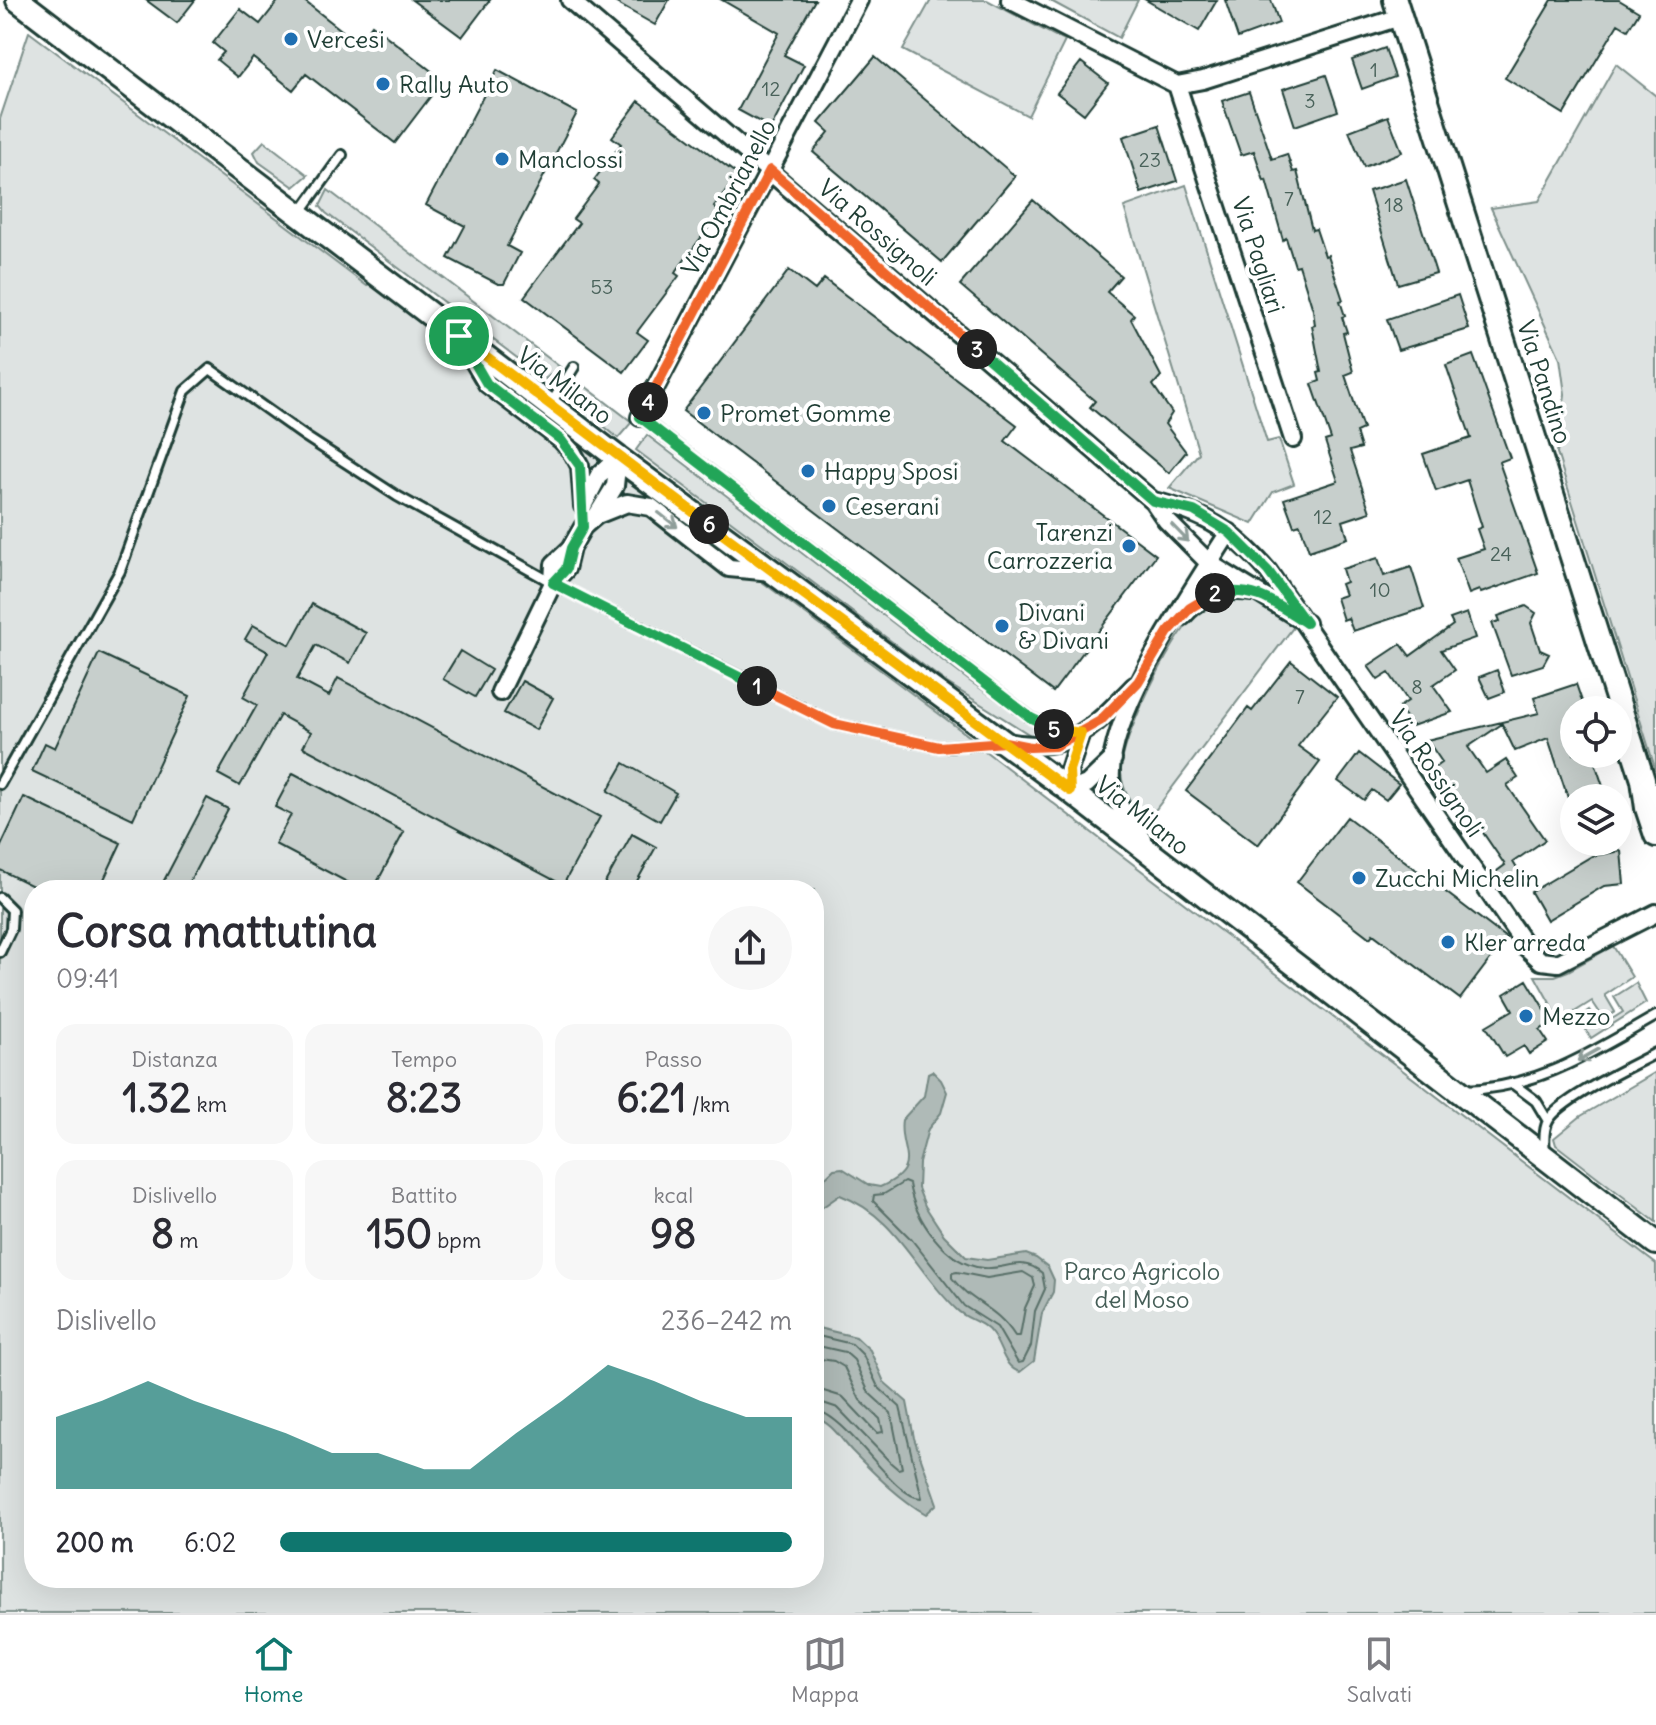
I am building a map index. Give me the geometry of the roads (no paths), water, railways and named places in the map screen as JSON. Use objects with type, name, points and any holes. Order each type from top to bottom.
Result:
[{"type":"main road","name":"Via Milano","points":[[18,0],[618,458],[1070,791],[1656,1243]]},
{"type":"main road","name":"Via Pandino","points":[[1398,8],[1652,805]]},
{"type":"street","name":"Via Rossignoli","points":[[570,0],[1153,501],[1166,520],[1209,563],[1306,623]]},
{"type":"street","name":"Via Ombrianello","points":[[640,417],[859,0]]},
{"type":"street","points":[[1010,0],[1177,85],[1203,80],[1398,8]]},
{"type":"street","name":"Via Pagliari","points":[[1177,85],[1293,439]]},
{"type":"street","points":[[459,336],[487,384],[561,440],[573,453],[580,466],[590,510]]},
{"type":"street","points":[[500,692],[553,583],[554,564],[571,548],[590,510],[615,486],[618,458]]},
{"type":"street","name":"Via Rossignoli","points":[[1153,501],[1194,511],[1229,532],[1268,571],[1527,948],[1541,961],[1558,963],[1656,913]]},
{"type":"street","points":[[590,510],[627,503],[651,507],[729,568],[774,572]]},
{"type":"street","points":[[1209,563],[1229,532]]},
{"type":"street","name":"Via Rossignoli","points":[[1163,863],[1129,821],[1110,783],[1113,758],[1138,682],[1209,563]]},
{"type":"street","name":"Via Rossignoli","points":[[1168,632],[1190,608],[1214,593],[1235,590],[1260,594]]},
{"type":"street","name":"Via Rossignoli","points":[[1005,742],[1030,747],[1055,746],[1100,721],[1138,682]]},
{"type":"street","points":[[1070,791],[1069,770],[1081,733]]},
{"type":"street","name":"Via Rossignoli","points":[[1070,791],[1087,784],[1113,758]]},
{"type":"lane","points":[[299,214],[342,155]]},
{"type":"lane","points":[[549,405],[574,367]]},
{"type":"lane","points":[[0,784],[120,571],[185,391],[210,369],[397,496],[553,583],[834,724],[939,747],[1005,742]]},
{"type":"lane","points":[[640,417],[1031,718],[1059,731],[1081,733]]},
{"type":"lane","points":[[0,898],[12,910],[11,929],[0,952]]},
{"type":"lane","points":[[1456,1090],[1512,1083],[1560,1070],[1656,1016]]},
{"type":"lane","points":[[1546,1158],[1544,1140],[1548,1121],[1569,1101],[1656,1053]]},
{"type":"lane","points":[[1512,1083],[1536,1101],[1548,1121]]},
{"type":"water","points":[[932,1071],[941,1080],[947,1092],[941,1113],[928,1129],[919,1163],[918,1188],[925,1206],[944,1235],[966,1257],[987,1260],[1026,1254],[1048,1267],[1054,1280],[1053,1292],[1042,1313],[1034,1361],[1020,1372],[1006,1361],[988,1330],[957,1310],[877,1217],[840,1195],[824,1206],[824,1178],[834,1169],[842,1168],[869,1185],[880,1187],[902,1173],[906,1158],[902,1120],[924,1096],[928,1073]]},
{"type":"water","points":[[824,1329],[856,1337],[870,1350],[884,1382],[907,1402],[914,1438],[937,1504],[926,1514],[906,1501],[824,1423]]},
{"type":"place","name":"Vercesi","points":[[291,39]]},
{"type":"place","name":"Rally Auto","points":[[383,84]]},
{"type":"place","name":"Manclossi","points":[[502,159]]},
{"type":"place","name":"Promet Gomme","points":[[704,413]]},
{"type":"place","name":"Happy Sposi","points":[[808,471]]},
{"type":"place","name":"Ceserani","points":[[829,506]]},
{"type":"place","name":"Tarenzi Carrozzeria","points":[[1129,546]]},
{"type":"place","name":"Divani & Divani","points":[[1002,626]]},
{"type":"place","name":"Zucchi Michelin","points":[[1359,878]]},
{"type":"place","name":"Kler arreda","points":[[1448,942]]},
{"type":"place","name":"Mezzo","points":[[1526,1016]]},
{"type":"park label","name":"Parco Agricolo del Moso","points":[[1142,1285]]}]
